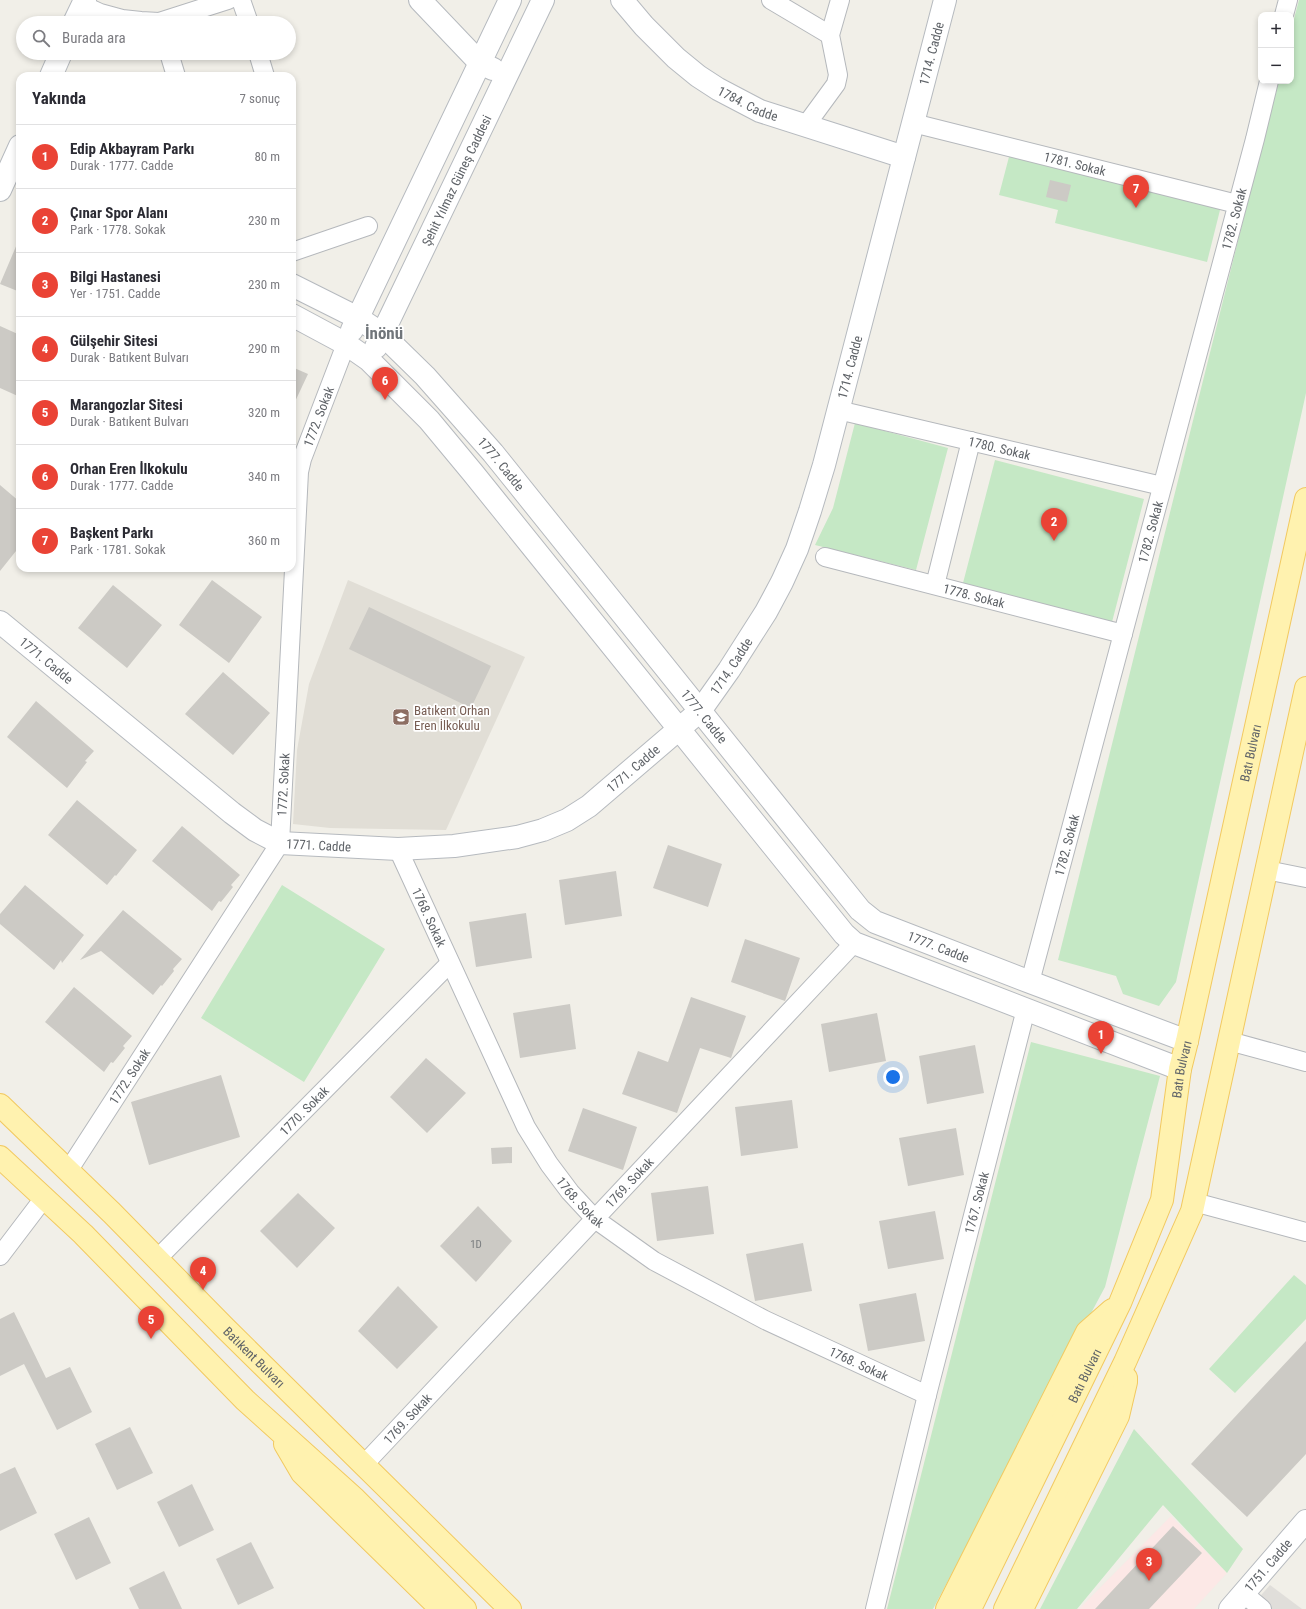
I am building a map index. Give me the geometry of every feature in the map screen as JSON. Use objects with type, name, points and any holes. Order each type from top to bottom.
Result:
[{"type":"main road","points":[[420,0],[480,63],[507,75]]},
{"type":"main road","points":[[346,344],[510,0]]},
{"type":"main road","name":"Şehit Yılmaz Güneş Caddesi","points":[[369,360],[543,0]]},
{"type":"main road","name":"1784. Cadde","points":[[622,0],[644,26],[676,58],[698,76],[718,89],[760,111],[904,157]]},
{"type":"main road","name":"1714. Cadde","points":[[679,729],[700,711],[729,670],[766,612],[797,549],[810,511],[838,410],[945,0]]},
{"type":"main road","points":[[53,72],[58,60]]},
{"type":"main road","points":[[6,185],[14,154]]},
{"type":"main road","name":"1777. Cadde","points":[[296,287],[358,318],[382,334],[425,376],[493,453],[866,916],[875,922],[1187,1041]]},
{"type":"main road","name":"1777. Cadde","points":[[296,317],[346,344],[369,360],[428,420],[473,472],[835,924],[854,943],[1180,1069]]},
{"type":"main road","name":"Batı Bulvarı","points":[[970,1609],[1120,1303],[1162,1200],[1180,1069],[1306,499]]},
{"type":"main road","name":"1771. Cadde","points":[[0,622],[232,813],[255,830],[280,843],[398,849],[440,847],[517,837],[543,830],[567,820],[589,806],[679,729]]},
{"type":"main road","points":[[1005,1609],[1125,1362],[1192,1211],[1306,690]]},
{"type":"main road","name":"Batıkent Bulvarı","points":[[0,1105],[510,1609]]},
{"type":"main road","points":[[0,1157],[83,1234],[245,1400],[355,1499],[465,1609]]},
{"type":"main road","points":[[947,1609],[1087,1332],[1120,1303]]},
{"type":"main road","points":[[1022,1609],[1118,1416],[1126,1382],[1125,1362]]},
{"type":"main road","points":[[276,1427],[302,1473],[441,1609]]},
{"type":"main road","points":[[338,1440],[349,1439],[371,1457],[452,1541],[524,1609]]},
{"type":"main road","name":"1751. Cadde","points":[[1230,1609],[1306,1521]]},
{"type":"street","points":[[179,16],[228,0]]},
{"type":"street","points":[[241,0],[247,16]]},
{"type":"street","points":[[771,0],[830,35]]},
{"type":"street","points":[[806,126],[836,84],[838,75],[830,35],[840,0]]},
{"type":"street","points":[[1285,12],[1288,0]]},
{"type":"street","points":[[81,9],[111,16]]},
{"type":"street","points":[[171,60],[175,72]]},
{"type":"street","points":[[260,60],[264,72]]},
{"type":"street","name":"1782. Sokak","points":[[1030,982],[1237,204],[1267,84]]},
{"type":"street","name":"1781. Sokak","points":[[913,123],[1237,204]]},
{"type":"street","points":[[296,251],[368,226]]},
{"type":"street","name":"1772. Sokak","points":[[296,546],[302,459],[346,344]]},
{"type":"street","name":"1780. Sokak","points":[[838,410],[1162,486]]},
{"type":"street","points":[[935,585],[971,441]]},
{"type":"street","name":"1778. Sokak","points":[[825,557],[1123,634]]},
{"type":"street","name":"1772. Sokak","points":[[68,1171],[280,843],[295,572]]},
{"type":"street","name":"1768. Sokak","points":[[398,849],[526,1127],[549,1164],[595,1219],[654,1261],[765,1320],[927,1395]]},
{"type":"street","points":[[1266,870],[1306,878]]},
{"type":"street","name":"1769. Sokak","points":[[371,1457],[854,943]]},
{"type":"street","name":"1770. Sokak","points":[[157,1259],[450,963]]},
{"type":"street","name":"1767. Sokak","points":[[876,1609],[927,1395],[1026,1009]]},
{"type":"street","points":[[1229,1041],[1306,1062]]},
{"type":"street","points":[[0,1256],[44,1198]]},
{"type":"street","points":[[1194,1202],[1306,1232]]},
{"type":"street","points":[[1244,1594],[1262,1609]]},
{"type":"shaded area","name":"Batıkent Orhan Eren İlkokulu","points":[[348,580],[525,657],[446,830],[330,828],[293,824],[297,750],[309,684]]},
{"type":"shaded area","points":[[1171,1516],[1227,1573],[1194,1609],[1079,1609]]},
{"type":"shaded area","points":[[1270,1585],[1302,1609],[1249,1609]]},
{"type":"green space","points":[[1299,0],[1306,0],[1306,393],[1176,982],[1159,1006],[1123,994],[1116,976],[1058,960],[1277,84],[1294,84],[1294,19]]},
{"type":"green space","points":[[1010,153],[1221,206],[1207,262],[1055,223],[1058,210],[999,195]]},
{"type":"green space","points":[[855,423],[948,448],[916,570],[815,545],[833,508]]},
{"type":"green space","points":[[995,460],[1144,499],[1112,622],[963,583]]},
{"type":"green space","points":[[282,885],[385,949],[304,1082],[201,1018]]},
{"type":"green space","points":[[1031,1042],[1160,1076],[1105,1287],[933,1609],[887,1609]]},
{"type":"green space","points":[[1294,1275],[1306,1285],[1306,1319],[1235,1393],[1209,1369]]},
{"type":"green space","points":[[1134,1429],[1243,1549],[1227,1573],[1163,1505],[1077,1609],[1040,1609]]},
{"type":"building","points":[[1050,180],[1071,185],[1067,202],[1046,197]]},
{"type":"building","points":[[16,246],[16,290],[0,284]]},
{"type":"building","points":[[0,326],[16,333],[16,395],[0,388]]},
{"type":"building","points":[[296,369],[308,374],[296,400]]},
{"type":"building","points":[[0,485],[16,499],[16,551],[0,571]]},
{"type":"building","points":[[212,580],[262,617],[229,663],[179,625]]},
{"type":"building","points":[[113,585],[162,625],[127,668],[78,628]]},
{"type":"building","points":[[369,607],[491,666],[471,708],[349,649]]},
{"type":"building","points":[[223,672],[270,713],[233,755],[185,714]]},
{"type":"building","points":[[36,701],[94,751],[85,761],[87,762],[67,788],[7,737]]},
{"type":"building","points":[[77,800],[137,850],[107,885],[48,835]]},
{"type":"building","points":[[182,826],[240,875],[231,885],[233,887],[221,902],[219,901],[212,911],[152,861]]},
{"type":"building","points":[[668,845],[722,864],[708,907],[653,888]]},
{"type":"building","points":[[616,871],[622,916],[565,925],[559,880]]},
{"type":"building","points":[[25,885],[84,935],[62,963],[61,960],[54,970],[0,924],[0,914]]},
{"type":"building","points":[[123,910],[182,959],[173,969],[174,971],[162,986],[161,985],[153,995],[101,951],[80,960]]},
{"type":"building","points":[[526,913],[532,958],[476,967],[469,922]]},
{"type":"building","points":[[745,939],[800,958],[785,1001],[731,982]]},
{"type":"building","points":[[74,987],[132,1036],[123,1046],[125,1048],[113,1063],[111,1062],[104,1072],[45,1022]]},
{"type":"building","points":[[691,997],[746,1016],[731,1058],[700,1048],[677,1113],[622,1094],[638,1051],[668,1062]]},
{"type":"building","points":[[570,1004],[576,1049],[520,1058],[513,1013]]},
{"type":"building","points":[[877,1013],[886,1061],[829,1072],[821,1024]]},
{"type":"building","points":[[975,1045],[984,1093],[927,1104],[919,1056]]},
{"type":"building","points":[[426,1058],[466,1093],[427,1133],[390,1097]]},
{"type":"building","points":[[221,1075],[240,1137],[149,1165],[131,1102]]},
{"type":"building","points":[[792,1100],[798,1148],[741,1156],[735,1107]]},
{"type":"building","points":[[583,1108],[637,1127],[623,1170],[568,1151]]},
{"type":"building","points":[[956,1128],[964,1175],[908,1186],[899,1138]]},
{"type":"building","points":[[512,1147],[512,1163],[492,1164],[491,1148]]},
{"type":"building","points":[[708,1186],[714,1234],[657,1241],[651,1193]]},
{"type":"building","points":[[298,1193],[335,1228],[297,1268],[260,1231]]},
{"type":"building","points":[[478,1206],[512,1241],[476,1282],[440,1246]]},
{"type":"building","points":[[935,1211],[944,1259],[888,1269],[879,1221]]},
{"type":"building","points":[[803,1243],[812,1291],[755,1301],[746,1254]]},
{"type":"building","points":[[398,1286],[438,1327],[397,1369],[358,1331]]},
{"type":"building","points":[[916,1293],[925,1341],[868,1351],[859,1304]]},
{"type":"building","points":[[14,1312],[46,1378],[70,1367],[92,1412],[57,1430],[24,1364],[0,1376],[0,1319]]},
{"type":"building","points":[[1306,1341],[1306,1454],[1247,1517],[1191,1464]]},
{"type":"building","points":[[130,1427],[153,1473],[117,1490],[95,1444]]},
{"type":"building","points":[[15,1467],[37,1513],[0,1531],[0,1474]]},
{"type":"building","points":[[192,1484],[214,1530],[179,1547],[157,1502]]},
{"type":"building","points":[[89,1517],[111,1563],[76,1580],[54,1534]]},
{"type":"building","points":[[1173,1526],[1202,1553],[1149,1609],[1095,1609]]},
{"type":"building","points":[[251,1542],[274,1588],[238,1605],[216,1559]]},
{"type":"building","points":[[164,1571],[182,1609],[139,1609],[129,1588]]},
{"type":"place","name":"Başkent Parkı","points":[[1136,208]]},
{"type":"place","name":"Orhan Eren İlkokulu","points":[[385,400]]},
{"type":"place","name":"Çınar Spor Alanı","points":[[1054,541]]},
{"type":"place","name":"Batıkent Orhan Eren İlkokulu","points":[[401,717]]},
{"type":"place","name":"Edip Akbayram Parkı","points":[[1101,1054]]},
{"type":"place","name":"Gülşehir Sitesi","points":[[203,1290]]},
{"type":"place","name":"Marangozlar Sitesi","points":[[151,1339]]},
{"type":"place","name":"Bilgi Hastanesi","points":[[1149,1581]]},
{"type":"district","name":"İnönü","points":[[384,333]]}]
